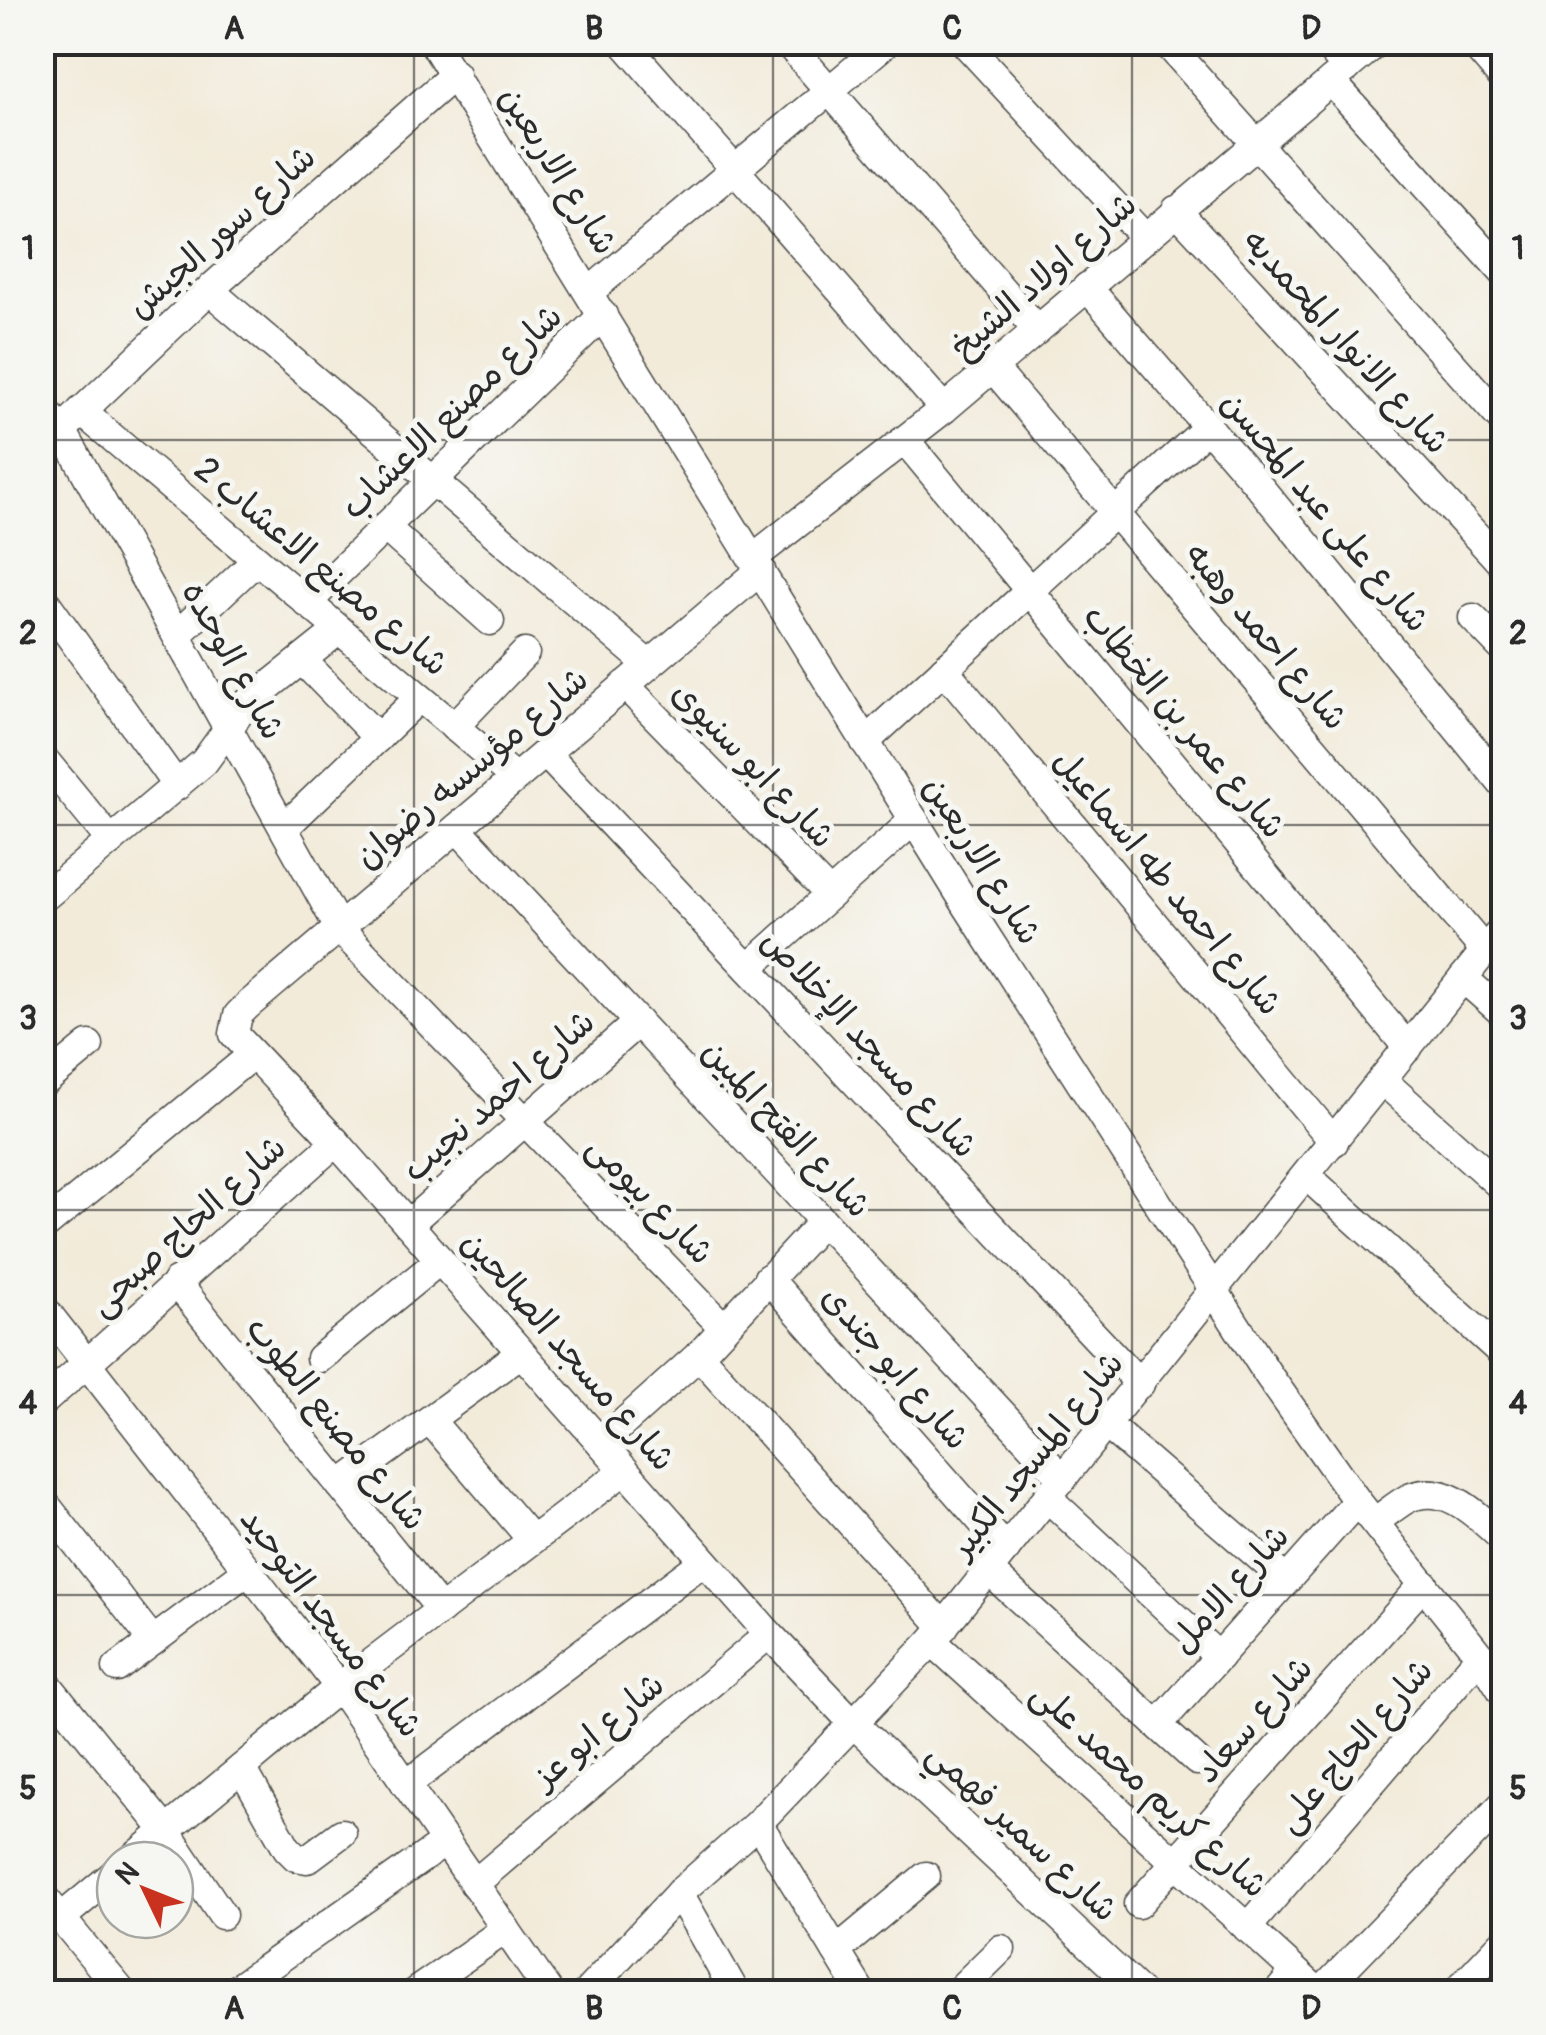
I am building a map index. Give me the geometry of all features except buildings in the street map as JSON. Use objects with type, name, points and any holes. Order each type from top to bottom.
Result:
[{"type":"street","points":[[623,42],[944,408]]},
{"type":"street","points":[[787,42],[1037,330]]},
{"type":"street","name":"شارع مصنع الاعشاب","points":[[307,603],[432,480],[596,304],[734,171],[887,42]]},
{"type":"street","points":[[964,42],[1144,237]]},
{"type":"street","points":[[1166,42],[1366,272],[1504,422]]},
{"type":"street","points":[[1324,42],[1339,75],[1504,274]]},
{"type":"street","name":"شارع اولاد الشيخ","points":[[757,564],[1377,42]]},
{"type":"street","points":[[1472,42],[1504,79]]},
{"type":"street","name":"شارع الاربعين","points":[[436,44],[864,742],[1214,1292],[1366,1512],[1480,1656],[1504,1694]]},
{"type":"street","name":"شارع سور الجيش","points":[[62,430],[209,290],[455,74]]},
{"type":"street","name":"شارع الانوار المحمديه","points":[[1176,210],[1504,566]]},
{"type":"street","name":"شارع على عبد المحسن","points":[[1087,286],[1504,786]]},
{"type":"street","name":"شارع ابو سنيوى","points":[[209,290],[649,665]]},
{"type":"street","name":"شارع احمد وهبه","points":[[992,368],[1485,952]]},
{"type":"street","points":[[42,408],[62,430]]},
{"type":"street","points":[[864,742],[1208,427]]},
{"type":"street","name":"شارع مصنع الاعشاب 2","points":[[62,430],[257,560],[515,778]]},
{"type":"street","name":"شارع الوحده","points":[[62,430],[340,928]]},
{"type":"street","name":"شارع عمر بن الخطاب","points":[[905,440],[1408,1048]]},
{"type":"street","points":[[385,527],[490,622]]},
{"type":"street","points":[[177,635],[257,560]]},
{"type":"street","name":"شارع مؤسسه رضوان","points":[[234,1024],[247,1006],[649,665],[757,564]]},
{"type":"street","points":[[42,597],[176,786]]},
{"type":"street","points":[[1473,618],[1504,650]]},
{"type":"street","points":[[43,897],[204,762],[246,704],[339,630]]},
{"type":"street","points":[[454,727],[525,653]]},
{"type":"street","points":[[302,660],[378,738]]},
{"type":"street","name":"شارع احمد طه اسماعيل","points":[[944,670],[1334,1142]]},
{"type":"street","name":"شارع ابو سنيوى","points":[[625,685],[830,895]]},
{"type":"street","points":[[284,828],[419,698]]},
{"type":"street","name":"شارع مسجد الإخلاص","points":[[545,753],[1140,1384]]},
{"type":"street","points":[[42,757],[112,841]]},
{"type":"street","points":[[748,968],[914,820]]},
{"type":"street","name":"شارع الفتح المبين","points":[[457,828],[824,1221],[1056,1489],[1218,1657]]},
{"type":"street","name":"شارع المسجد الكبير","points":[[586,1992],[679,1893],[758,1823],[938,1634],[1504,927]]},
{"type":"street","name":"شارع بيومى","points":[[340,928],[724,1328]]},
{"type":"street","points":[[1464,978],[1504,1014]]},
{"type":"street","name":"شارع احمد نجيب","points":[[408,1224],[638,1022]]},
{"type":"street","name":"شارع مسجد الصالحين","points":[[234,1024],[234,1034],[251,1056],[336,1142],[704,1560],[854,1724]]},
{"type":"street","points":[[42,1084],[89,1046]]},
{"type":"street","points":[[42,1228],[251,1056]]},
{"type":"street","points":[[1382,1080],[1504,1188]]},
{"type":"street","name":"شارع الحاج صبحى","points":[[42,1403],[336,1142]]},
{"type":"street","points":[[1306,1176],[1504,1355]]},
{"type":"street","points":[[602,1444],[700,1355],[824,1221]]},
{"type":"street","points":[[320,1358],[440,1260]]},
{"type":"street","name":"شارع ابو جندى","points":[[768,1278],[998,1560],[1158,1726],[1198,1761]]},
{"type":"street","name":"شارع مصنع الطوب","points":[[176,1282],[441,1610]]},
{"type":"street","name":"شارع مسجد التوحيد","points":[[43,1308],[340,1688],[549,1992]]},
{"type":"street","points":[[340,1485],[521,1354]]},
{"type":"street","name":"شارع كريم محمد على","points":[[700,1355],[938,1634],[1246,1928],[1287,1982],[1320,1992]]},
{"type":"street","points":[[430,1420],[532,1540]]},
{"type":"street","points":[[1106,1425],[1286,1580]]},
{"type":"street","points":[[155,1840],[340,1688],[624,1470]]},
{"type":"street","name":"شارع الامل","points":[[1158,1726],[1286,1580],[1366,1512],[1429,1492],[1452,1498],[1470,1509],[1504,1540]]},
{"type":"street","points":[[42,1500],[153,1641]]},
{"type":"street","points":[[406,1785],[704,1560]]},
{"type":"street","points":[[116,1668],[248,1570]]},
{"type":"street","name":"شارع سعاد","points":[[1138,1904],[1424,1584]]},
{"type":"street","name":"شارع ابو عز","points":[[474,1884],[770,1634]]},
{"type":"street","name":"شارع الحاج على","points":[[1246,1928],[1480,1656]]},
{"type":"street","points":[[42,1678],[166,1831],[222,1915]]},
{"type":"street","name":"شارع سمير فهمي","points":[[854,1724],[1140,1992]]},
{"type":"street","points":[[242,1768],[287,1848],[296,1857],[307,1858],[342,1834]]},
{"type":"street","points":[[1320,1992],[1504,1803]]},
{"type":"street","points":[[758,1823],[861,1992]]},
{"type":"street","points":[[232,1992],[445,1842]]},
{"type":"street","points":[[836,1951],[926,1876]]},
{"type":"street","points":[[61,1918],[95,1890]]},
{"type":"street","points":[[679,1893],[735,1992]]},
{"type":"street","points":[[42,1895],[112,1989]]},
{"type":"street","points":[[415,1992],[506,1929]]},
{"type":"street","points":[[1456,1992],[1504,1941]]},
{"type":"street","points":[[957,1992],[1001,1949]]}]
